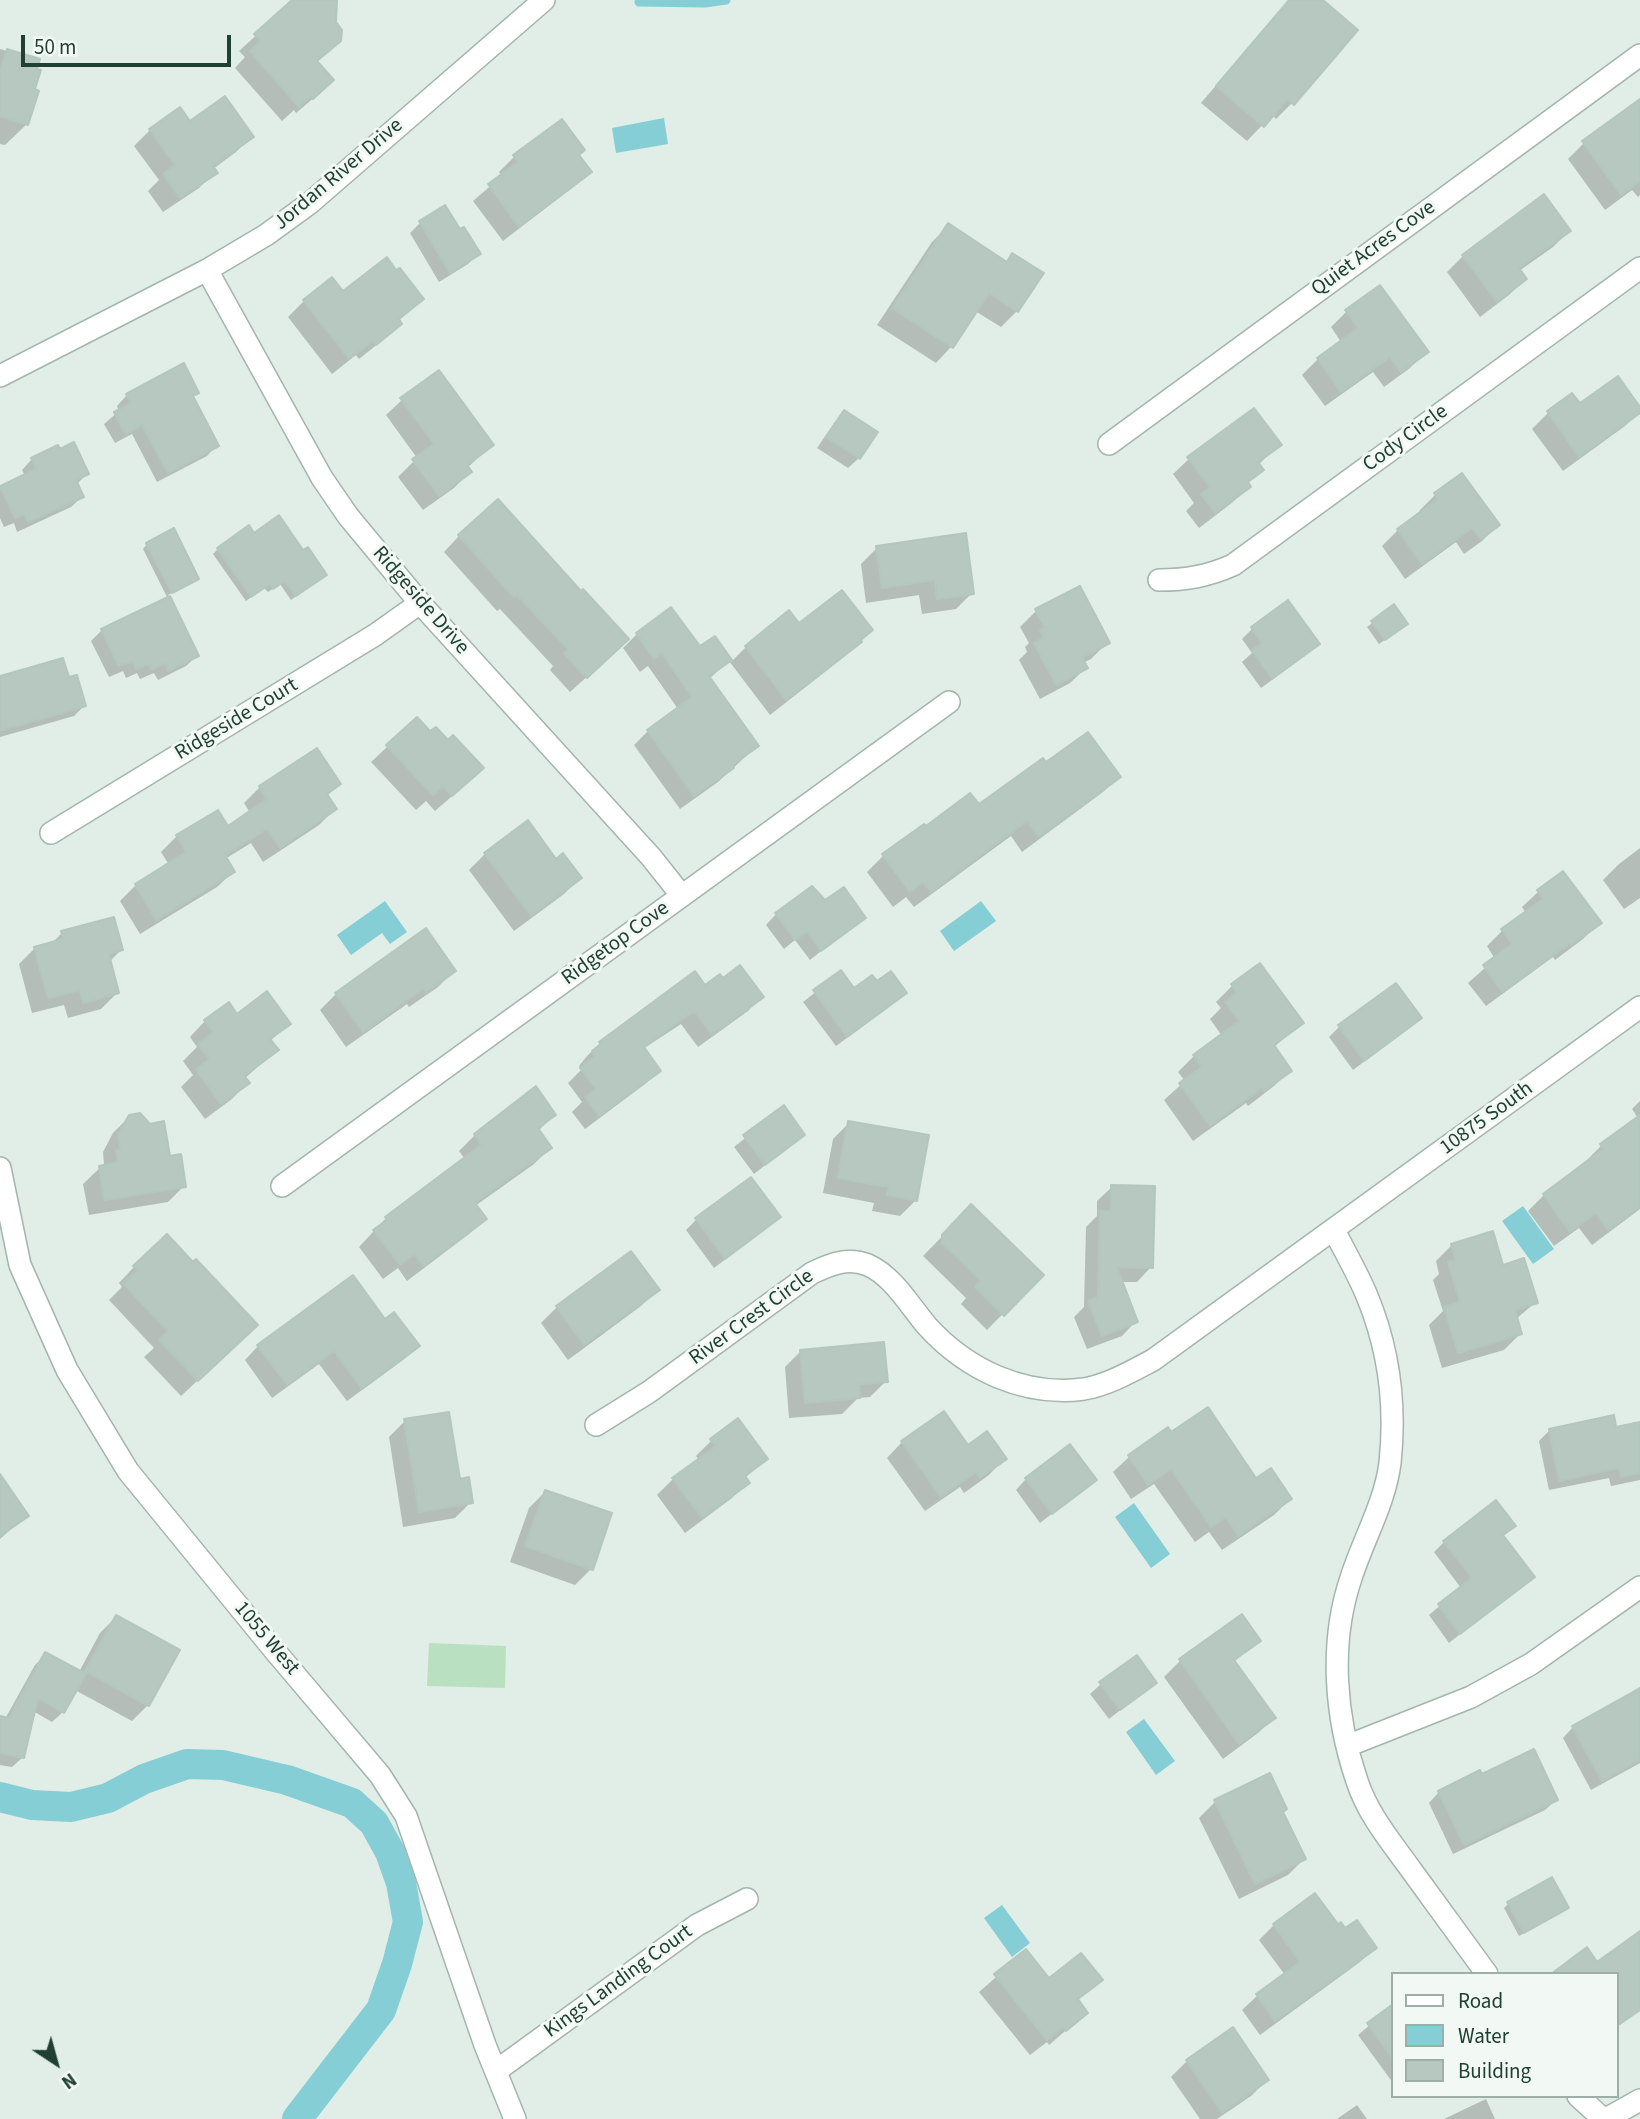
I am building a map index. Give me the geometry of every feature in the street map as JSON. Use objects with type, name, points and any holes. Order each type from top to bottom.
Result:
[{"type":"street","name":"Jordan River Drive","points":[[0,376],[207,270],[266,236],[310,203],[544,0]]},
{"type":"street","name":"Quiet Acres Cove","points":[[1109,444],[1640,55]]},
{"type":"street","name":"Cody Circle","points":[[1159,580],[1197,578],[1233,565],[1640,268]]},
{"type":"street","name":"Ridgeside Drive","points":[[207,270],[322,478],[348,516],[420,603],[651,857],[682,896]]},
{"type":"street","name":"Ridgeside Court","points":[[51,833],[375,635],[420,603]]},
{"type":"street","name":"Ridgetop Cove","points":[[282,1186],[949,702]]},
{"type":"street","name":"10875 South","points":[[1334,1230],[1640,1007]]},
{"type":"street","name":"1055 West","points":[[0,1168],[20,1265],[67,1370],[128,1471],[380,1775],[407,1816],[485,2045],[515,2119]]},
{"type":"street","name":"River Crest Circle","points":[[596,1425],[649,1392],[812,1273],[841,1262],[857,1262],[871,1266],[883,1274],[954,1352],[982,1371],[1016,1384],[1050,1390],[1086,1388],[1120,1377],[1153,1360],[1334,1230]]},
{"type":"street","points":[[1334,1230],[1367,1296],[1382,1340],[1390,1382],[1391,1414],[1390,1465],[1380,1504],[1350,1578],[1341,1616],[1339,1700],[1347,1746],[1357,1783],[1374,1817],[1486,1972]]},
{"type":"street","points":[[1347,1746],[1471,1697],[1531,1664],[1640,1587]]},
{"type":"street","name":"Kings Landing Court","points":[[496,2071],[697,1925],[747,1899]]},
{"type":"street","points":[[1580,2098],[1604,2119],[1640,2101]]},
{"type":"green space","points":[[429,1643],[506,1646],[505,1688],[427,1686]]},
{"type":"water","points":[[664,118],[668,144],[616,153],[612,128]]},
{"type":"water","points":[[385,901],[407,932],[390,944],[382,933],[351,955],[337,935]]},
{"type":"water","points":[[981,901],[996,921],[954,951],[940,931]]},
{"type":"water","points":[[1523,1206],[1554,1249],[1533,1264],[1502,1221]]},
{"type":"water","points":[[1134,1503],[1170,1554],[1151,1568],[1115,1517]]},
{"type":"water","points":[[1144,1719],[1175,1761],[1156,1775],[1126,1732]]},
{"type":"water","points":[[1002,1905],[1030,1943],[1012,1957],[984,1918]]},
{"type":"building","points":[[292,0],[337,0],[336,22],[342,30],[341,41],[317,61],[334,80],[313,99],[310,96],[299,107],[250,51],[261,41],[254,34]]},
{"type":"building","points":[[1289,0],[1323,0],[1358,30],[1294,105],[1287,99],[1264,127],[1216,86]]},
{"type":"building","points":[[7,49],[40,59],[37,69],[41,70],[35,89],[39,91],[28,125],[0,116],[0,72]]},
{"type":"building","points":[[225,96],[254,137],[213,166],[218,173],[180,198],[163,174],[175,165],[149,129],[180,107],[190,121]]},
{"type":"building","points":[[1640,99],[1640,181],[1621,195],[1582,141]]},
{"type":"building","points":[[562,119],[585,150],[579,155],[592,172],[519,227],[488,184],[518,162],[513,155]]},
{"type":"building","points":[[1544,194],[1571,231],[1519,268],[1527,279],[1497,302],[1462,255]]},
{"type":"building","points":[[445,205],[460,229],[464,227],[481,254],[450,273],[419,221]]},
{"type":"building","points":[[948,223],[1007,262],[1012,253],[1044,273],[1018,312],[989,293],[953,348],[892,308]]},
{"type":"building","points":[[387,257],[396,270],[400,268],[424,299],[399,319],[402,324],[376,345],[373,341],[349,359],[303,300],[332,277],[343,291]]},
{"type":"building","points":[[1380,285],[1429,352],[1401,372],[1390,357],[1341,392],[1317,358],[1358,328],[1345,310]]},
{"type":"building","points":[[184,363],[199,393],[193,396],[219,446],[168,473],[142,425],[125,434],[114,412],[131,403],[126,394]]},
{"type":"building","points":[[439,370],[494,445],[467,465],[472,472],[439,496],[412,459],[434,444],[400,398]]},
{"type":"building","points":[[1618,376],[1640,407],[1640,413],[1579,457],[1547,411],[1572,393],[1580,403]]},
{"type":"building","points":[[1254,408],[1282,445],[1258,462],[1264,470],[1248,482],[1251,487],[1215,513],[1201,494],[1210,487],[1187,457]]},
{"type":"building","points":[[844,410],[878,432],[860,459],[826,437]]},
{"type":"building","points":[[74,442],[89,474],[76,480],[84,497],[28,522],[24,514],[15,518],[0,486],[36,469],[31,458],[58,445],[60,449]]},
{"type":"building","points":[[1462,473],[1500,525],[1481,539],[1472,528],[1422,564],[1397,529],[1438,499],[1434,493]]},
{"type":"building","points":[[498,499],[581,591],[583,589],[629,639],[587,678],[564,653],[568,649],[517,595],[514,597],[458,535]]},
{"type":"building","points":[[279,515],[303,550],[308,547],[327,575],[296,596],[285,581],[273,589],[270,584],[251,597],[217,548],[249,525],[254,533]]},
{"type":"building","points":[[174,528],[199,579],[172,593],[146,543]]},
{"type":"building","points":[[966,533],[974,594],[937,599],[935,580],[882,588],[876,546]]},
{"type":"building","points":[[1080,586],[1110,643],[1082,658],[1088,668],[1056,685],[1034,643],[1044,638],[1040,630],[1045,627],[1035,609]]},
{"type":"building","points":[[842,590],[873,630],[862,642],[786,700],[745,646],[789,610],[799,623]]},
{"type":"building","points":[[170,596],[199,656],[168,671],[165,663],[151,670],[148,664],[136,669],[133,662],[118,665],[101,629]]},
{"type":"building","points":[[1288,600],[1320,644],[1272,679],[1252,650],[1262,643],[1251,627]]},
{"type":"building","points":[[1394,604],[1408,624],[1385,640],[1371,621]]},
{"type":"building","points":[[671,607],[700,646],[715,636],[732,660],[709,676],[759,746],[732,765],[734,768],[694,796],[647,730],[692,697],[662,653],[654,659],[636,633]]},
{"type":"building","points":[[63,658],[69,677],[77,675],[86,706],[0,731],[0,676]]},
{"type":"building","points":[[417,717],[430,731],[436,727],[448,740],[453,735],[484,768],[452,796],[443,786],[433,795],[386,745]]},
{"type":"building","points":[[1088,732],[1121,777],[1039,837],[1027,821],[931,892],[923,882],[910,892],[882,854],[970,793],[979,804],[1043,758],[1046,762]]},
{"type":"building","points":[[317,748],[341,784],[327,794],[337,809],[280,848],[267,829],[225,855],[235,872],[156,920],[135,884],[186,852],[176,835],[218,810],[228,826],[267,799],[259,786]]},
{"type":"building","points":[[528,820],[556,859],[563,853],[582,878],[531,916],[484,853]]},
{"type":"building","points":[[1563,871],[1602,923],[1502,992],[1483,965],[1512,944],[1501,929],[1543,899],[1537,890]]},
{"type":"building","points":[[812,886],[825,900],[844,887],[866,918],[821,951],[807,931],[795,940],[775,913]]},
{"type":"building","points":[[114,917],[123,950],[109,954],[119,993],[83,1003],[80,990],[48,998],[34,947],[63,939],[61,931]]},
{"type":"building","points":[[426,928],[456,971],[426,993],[423,989],[363,1032],[335,993]]},
{"type":"building","points":[[1260,963],[1304,1023],[1274,1045],[1292,1071],[1264,1091],[1262,1088],[1210,1126],[1179,1083],[1202,1067],[1193,1055],[1239,1021],[1225,1002],[1237,993],[1231,984]]},
{"type":"building","points":[[740,965],[764,997],[712,1035],[695,1012],[691,1013],[644,1047],[661,1071],[599,1116],[585,1097],[596,1089],[580,1068],[595,1056],[592,1051],[601,1044],[599,1042],[695,971],[705,985],[720,974],[723,978]]},
{"type":"building","points":[[841,970],[854,988],[872,975],[877,981],[891,971],[907,993],[847,1037],[813,990]]},
{"type":"building","points":[[1396,983],[1422,1018],[1364,1061],[1338,1025]]},
{"type":"building","points":[[267,991],[291,1024],[270,1039],[279,1050],[244,1076],[250,1083],[221,1104],[196,1070],[209,1059],[198,1044],[214,1032],[204,1020],[229,1002],[237,1014]]},
{"type":"building","points":[[536,1086],[556,1115],[538,1128],[552,1148],[475,1203],[487,1219],[424,1266],[414,1254],[400,1265],[373,1230],[387,1220],[385,1217],[481,1145],[474,1134]]},
{"type":"building","points":[[784,1105],[805,1135],[765,1165],[743,1135]]},
{"type":"building","points":[[140,1113],[150,1124],[164,1121],[170,1156],[181,1154],[186,1187],[104,1200],[99,1166],[118,1162],[118,1135],[129,1115]]},
{"type":"building","points":[[1640,1115],[1640,1207],[1608,1230],[1596,1213],[1570,1232],[1543,1194],[1603,1149],[1600,1144]]},
{"type":"building","points":[[848,1121],[929,1135],[917,1201],[887,1195],[889,1187],[838,1178]]},
{"type":"building","points":[[751,1177],[781,1217],[725,1259],[695,1218]]},
{"type":"building","points":[[1111,1185],[1155,1186],[1153,1268],[1117,1267],[1138,1322],[1102,1336],[1088,1301],[1098,1297],[1100,1211],[1111,1211]]},
{"type":"building","points":[[971,1204],[1044,1275],[1004,1316],[975,1287],[981,1281],[942,1243],[942,1235]]},
{"type":"building","points":[[1493,1231],[1503,1265],[1524,1258],[1538,1303],[1515,1310],[1522,1334],[1458,1353],[1444,1307],[1460,1302],[1448,1262],[1456,1260],[1451,1244]]},
{"type":"building","points":[[167,1234],[193,1262],[196,1259],[258,1325],[198,1381],[159,1340],[168,1331],[123,1283],[138,1271],[133,1266]]},
{"type":"building","points":[[631,1251],[660,1290],[584,1345],[556,1306]]},
{"type":"building","points":[[353,1275],[385,1319],[394,1312],[420,1346],[362,1389],[334,1351],[287,1385],[257,1345]]},
{"type":"building","points":[[884,1342],[888,1382],[859,1384],[860,1398],[805,1403],[800,1350]]},
{"type":"building","points":[[1208,1407],[1256,1478],[1271,1468],[1292,1499],[1238,1536],[1226,1517],[1211,1527],[1171,1469],[1148,1485],[1128,1455],[1168,1427],[1171,1432]]},
{"type":"building","points":[[944,1411],[968,1445],[987,1431],[1007,1459],[980,1478],[976,1472],[941,1497],[901,1441]]},
{"type":"building","points":[[449,1412],[460,1479],[469,1477],[473,1503],[419,1512],[404,1419]]},
{"type":"building","points":[[1614,1415],[1616,1427],[1640,1422],[1640,1473],[1621,1477],[1619,1468],[1559,1481],[1549,1429]]},
{"type":"building","points":[[738,1418],[768,1459],[745,1476],[750,1483],[702,1518],[672,1478],[716,1446],[710,1439]]},
{"type":"building","points":[[1070,1444],[1097,1480],[1052,1514],[1025,1478]]},
{"type":"building","points":[[0,1474],[29,1516],[0,1536]]},
{"type":"building","points":[[545,1490],[612,1513],[593,1570],[525,1546]]},
{"type":"building","points":[[1496,1500],[1516,1526],[1503,1535],[1535,1577],[1460,1634],[1438,1604],[1472,1578],[1443,1541]]},
{"type":"building","points":[[1242,1614],[1261,1641],[1234,1660],[1276,1718],[1239,1744],[1179,1659]]},
{"type":"building","points":[[116,1615],[180,1650],[149,1706],[85,1671]]},
{"type":"building","points":[[45,1652],[86,1674],[64,1713],[38,1698],[24,1758],[0,1753],[0,1716],[9,1718]]},
{"type":"building","points":[[1137,1655],[1157,1683],[1120,1710],[1099,1682]]},
{"type":"building","points":[[1640,1688],[1640,1760],[1602,1781],[1572,1726]]},
{"type":"building","points":[[1534,1749],[1558,1800],[1464,1845],[1438,1791],[1480,1770],[1482,1774]]},
{"type":"building","points":[[1270,1773],[1287,1809],[1283,1812],[1306,1859],[1255,1884],[1214,1800]]},
{"type":"building","points":[[1552,1877],[1569,1908],[1524,1933],[1507,1902]]},
{"type":"building","points":[[1315,1893],[1338,1924],[1341,1922],[1345,1928],[1357,1920],[1377,1948],[1275,2021],[1256,1994],[1300,1962],[1273,1924]]},
{"type":"building","points":[[1640,1931],[1640,2010],[1619,2025],[1619,1972],[1554,1972],[1587,1947],[1597,1962]]},
{"type":"building","points":[[1026,1949],[1049,1978],[1081,1953],[1103,1980],[1078,1999],[1088,2013],[1066,2031],[1063,2027],[1047,2040],[994,1974]]},
{"type":"building","points":[[1392,2005],[1392,2058],[1367,2023]]},
{"type":"building","points":[[1233,2027],[1269,2080],[1222,2113],[1186,2060]]},
{"type":"waterway","points":[[639,2],[705,3],[726,0]]},
{"type":"waterway","points":[[0,1797],[32,1805],[71,1807],[108,1798],[144,1779],[187,1764],[223,1765],[287,1780],[352,1803],[374,1823],[390,1852],[401,1883],[408,1922],[381,2010],[297,2119]]}]
